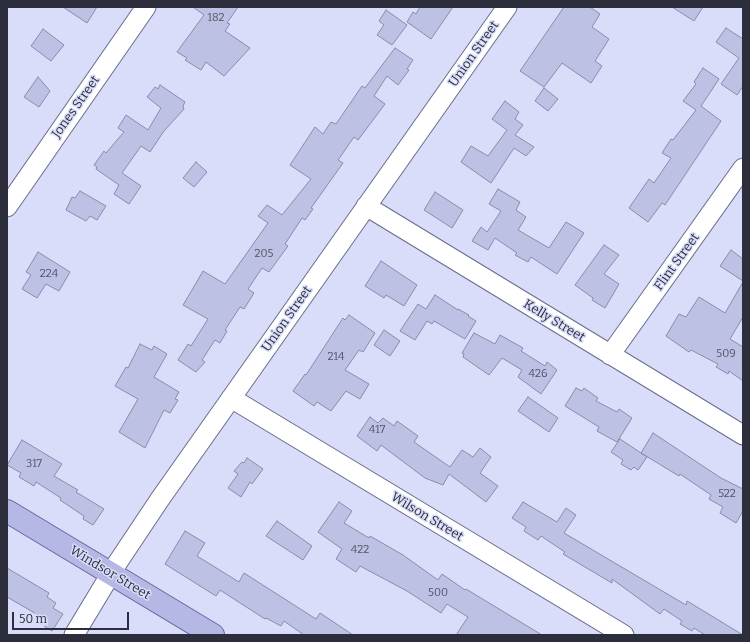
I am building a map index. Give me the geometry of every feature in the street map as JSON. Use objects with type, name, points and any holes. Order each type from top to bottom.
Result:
[{"type":"main road","name":"Windsor Street","points":[[7,511],[213,635]]},
{"type":"street","name":"Jones Street","points":[[7,207],[146,7]]},
{"type":"street","name":"Union Street","points":[[74,635],[111,574],[160,499],[507,7]]},
{"type":"street","name":"Flint Street","points":[[610,355],[743,168]]},
{"type":"street","name":"Kelly Street","points":[[366,206],[743,435]]},
{"type":"street","name":"Wilson Street","points":[[231,398],[624,635]]},
{"type":"building","points":[[63,7],[97,7],[87,23]]},
{"type":"building","points":[[193,7],[238,7],[227,23],[230,24],[225,31],[250,48],[224,76],[206,62],[201,70],[185,60],[187,58],[177,52],[204,15]]},
{"type":"building","points":[[420,7],[453,7],[431,39],[407,22],[413,12],[416,14]]},
{"type":"building","points":[[564,7],[590,7],[600,14],[592,27],[609,39],[595,61],[602,66],[591,83],[562,63],[544,87],[520,71]]},
{"type":"building","points":[[672,7],[703,7],[694,21]]},
{"type":"building","points":[[386,10],[407,25],[392,45],[377,35],[384,25],[379,21]]},
{"type":"building","points":[[726,28],[743,39],[743,86],[737,95],[721,84],[739,58],[716,42]]},
{"type":"building","points":[[43,29],[64,45],[51,61],[31,46]]},
{"type":"building","points":[[395,48],[413,60],[407,69],[409,70],[398,85],[387,76],[374,96],[385,104],[358,140],[354,137],[338,160],[343,163],[311,208],[313,209],[305,220],[302,218],[285,244],[288,246],[269,272],[262,268],[248,289],[254,293],[251,298],[244,309],[240,307],[225,330],[227,331],[220,343],[215,340],[202,360],[205,362],[196,372],[178,360],[188,344],[191,346],[208,319],[183,305],[203,271],[225,284],[268,223],[258,216],[267,205],[282,215],[311,179],[290,165],[315,127],[323,134],[331,122],[336,124],[362,86],[365,88]]},
{"type":"building","points":[[703,68],[719,79],[701,106],[721,121],[665,205],[662,203],[648,222],[629,208],[649,179],[654,183],[671,158],[662,153],[671,139],[673,140],[696,110],[683,101],[696,84],[694,82]]},
{"type":"building","points":[[38,77],[50,91],[39,107],[24,97]]},
{"type":"building","points":[[160,85],[185,102],[183,106],[184,109],[164,131],[150,152],[141,146],[122,173],[141,186],[129,204],[114,194],[119,185],[96,169],[97,167],[94,165],[104,151],[106,153],[124,132],[118,128],[126,115],[148,130],[161,108],[147,97],[155,87],[158,89]]},
{"type":"building","points":[[544,88],[558,99],[548,111],[535,101]]},
{"type":"building","points":[[505,101],[519,112],[515,119],[523,125],[515,135],[534,147],[526,156],[514,148],[491,183],[461,162],[471,146],[488,156],[507,130],[492,119]]},
{"type":"building","points":[[196,162],[207,172],[194,187],[183,178]]},
{"type":"building","points":[[498,189],[520,202],[516,210],[526,217],[518,230],[549,248],[566,222],[584,233],[557,274],[531,257],[528,262],[515,255],[517,253],[495,238],[488,250],[472,241],[481,227],[487,232],[501,211],[489,204]]},
{"type":"building","points":[[80,191],[106,206],[97,220],[90,216],[86,221],[66,210],[72,197],[75,198]]},
{"type":"building","points":[[435,192],[463,210],[452,228],[424,210]]},
{"type":"building","points":[[604,245],[619,255],[604,274],[619,284],[605,308],[592,300],[593,298],[575,285]]},
{"type":"building","points":[[731,250],[743,259],[743,281],[720,266]]},
{"type":"building","points":[[38,252],[70,272],[59,291],[46,284],[37,298],[22,289],[31,275],[26,272]]},
{"type":"building","points":[[381,261],[417,285],[404,306],[386,295],[384,298],[365,286]]},
{"type":"building","points":[[743,282],[743,317],[730,339],[743,347],[743,381],[729,371],[728,374],[716,367],[718,364],[691,350],[689,352],[666,336],[679,314],[686,317],[699,297],[725,313]]},
{"type":"building","points":[[435,295],[458,310],[469,315],[468,316],[476,321],[465,339],[434,321],[432,324],[427,321],[415,340],[400,331],[418,304],[426,309]]},
{"type":"building","points":[[349,315],[375,333],[363,352],[359,350],[345,370],[369,384],[360,399],[346,391],[331,411],[317,402],[314,406],[293,391],[305,374],[306,375],[343,318],[345,320]]},
{"type":"building","points":[[384,330],[400,341],[390,356],[374,345]]},
{"type":"building","points":[[474,333],[495,344],[500,335],[523,348],[521,351],[545,366],[547,362],[557,370],[541,394],[518,377],[522,370],[502,358],[489,375],[463,357],[464,354],[462,353]]},
{"type":"building","points":[[140,344],[152,350],[154,346],[167,354],[154,377],[179,392],[175,399],[178,400],[170,413],[164,410],[145,448],[119,432],[138,399],[115,386],[126,367],[128,368]]},
{"type":"building","points":[[576,388],[582,391],[584,388],[598,398],[596,401],[617,412],[619,409],[632,418],[617,442],[597,431],[599,427],[565,406]]},
{"type":"building","points":[[528,397],[558,418],[549,432],[518,411]]},
{"type":"building","points":[[370,417],[378,423],[383,418],[394,426],[397,421],[418,436],[414,442],[450,467],[462,450],[473,457],[480,448],[491,457],[480,473],[498,486],[486,502],[449,474],[443,485],[425,478],[381,445],[377,451],[357,436]]},
{"type":"building","points":[[653,433],[721,478],[743,489],[743,511],[736,523],[720,513],[723,507],[709,499],[711,495],[680,474],[679,476],[641,453]]},
{"type":"building","points":[[620,439],[647,457],[638,470],[634,467],[631,470],[621,464],[623,460],[611,452]]},
{"type":"building","points":[[22,440],[62,464],[54,476],[78,490],[76,492],[104,509],[93,525],[83,519],[84,516],[60,500],[61,498],[36,482],[34,486],[19,477],[21,473],[7,465]]},
{"type":"building","points":[[247,458],[263,469],[252,484],[250,482],[241,497],[228,488],[238,474],[234,471],[242,462],[244,463]]},
{"type":"building","points":[[339,502],[352,511],[344,523],[369,538],[370,536],[403,555],[438,580],[442,574],[465,590],[466,589],[542,635],[456,635],[468,617],[447,604],[441,613],[407,591],[360,566],[356,572],[336,559],[342,549],[318,532]]},
{"type":"building","points":[[523,502],[557,522],[566,508],[576,515],[564,533],[686,605],[687,601],[743,635],[705,635],[694,628],[692,631],[680,624],[682,621],[664,609],[660,614],[612,579],[612,583],[563,554],[565,552],[541,536],[538,540],[524,531],[526,527],[512,518]]},
{"type":"building","points":[[277,521],[312,546],[303,560],[266,536]]},
{"type":"building","points":[[185,531],[205,543],[197,556],[239,582],[244,573],[316,619],[320,613],[353,635],[304,635],[284,621],[281,626],[266,618],[265,619],[220,590],[216,596],[165,564]]},
{"type":"building","points":[[7,568],[49,593],[47,597],[56,603],[53,608],[63,614],[52,631],[41,624],[45,619],[7,597]]}]
